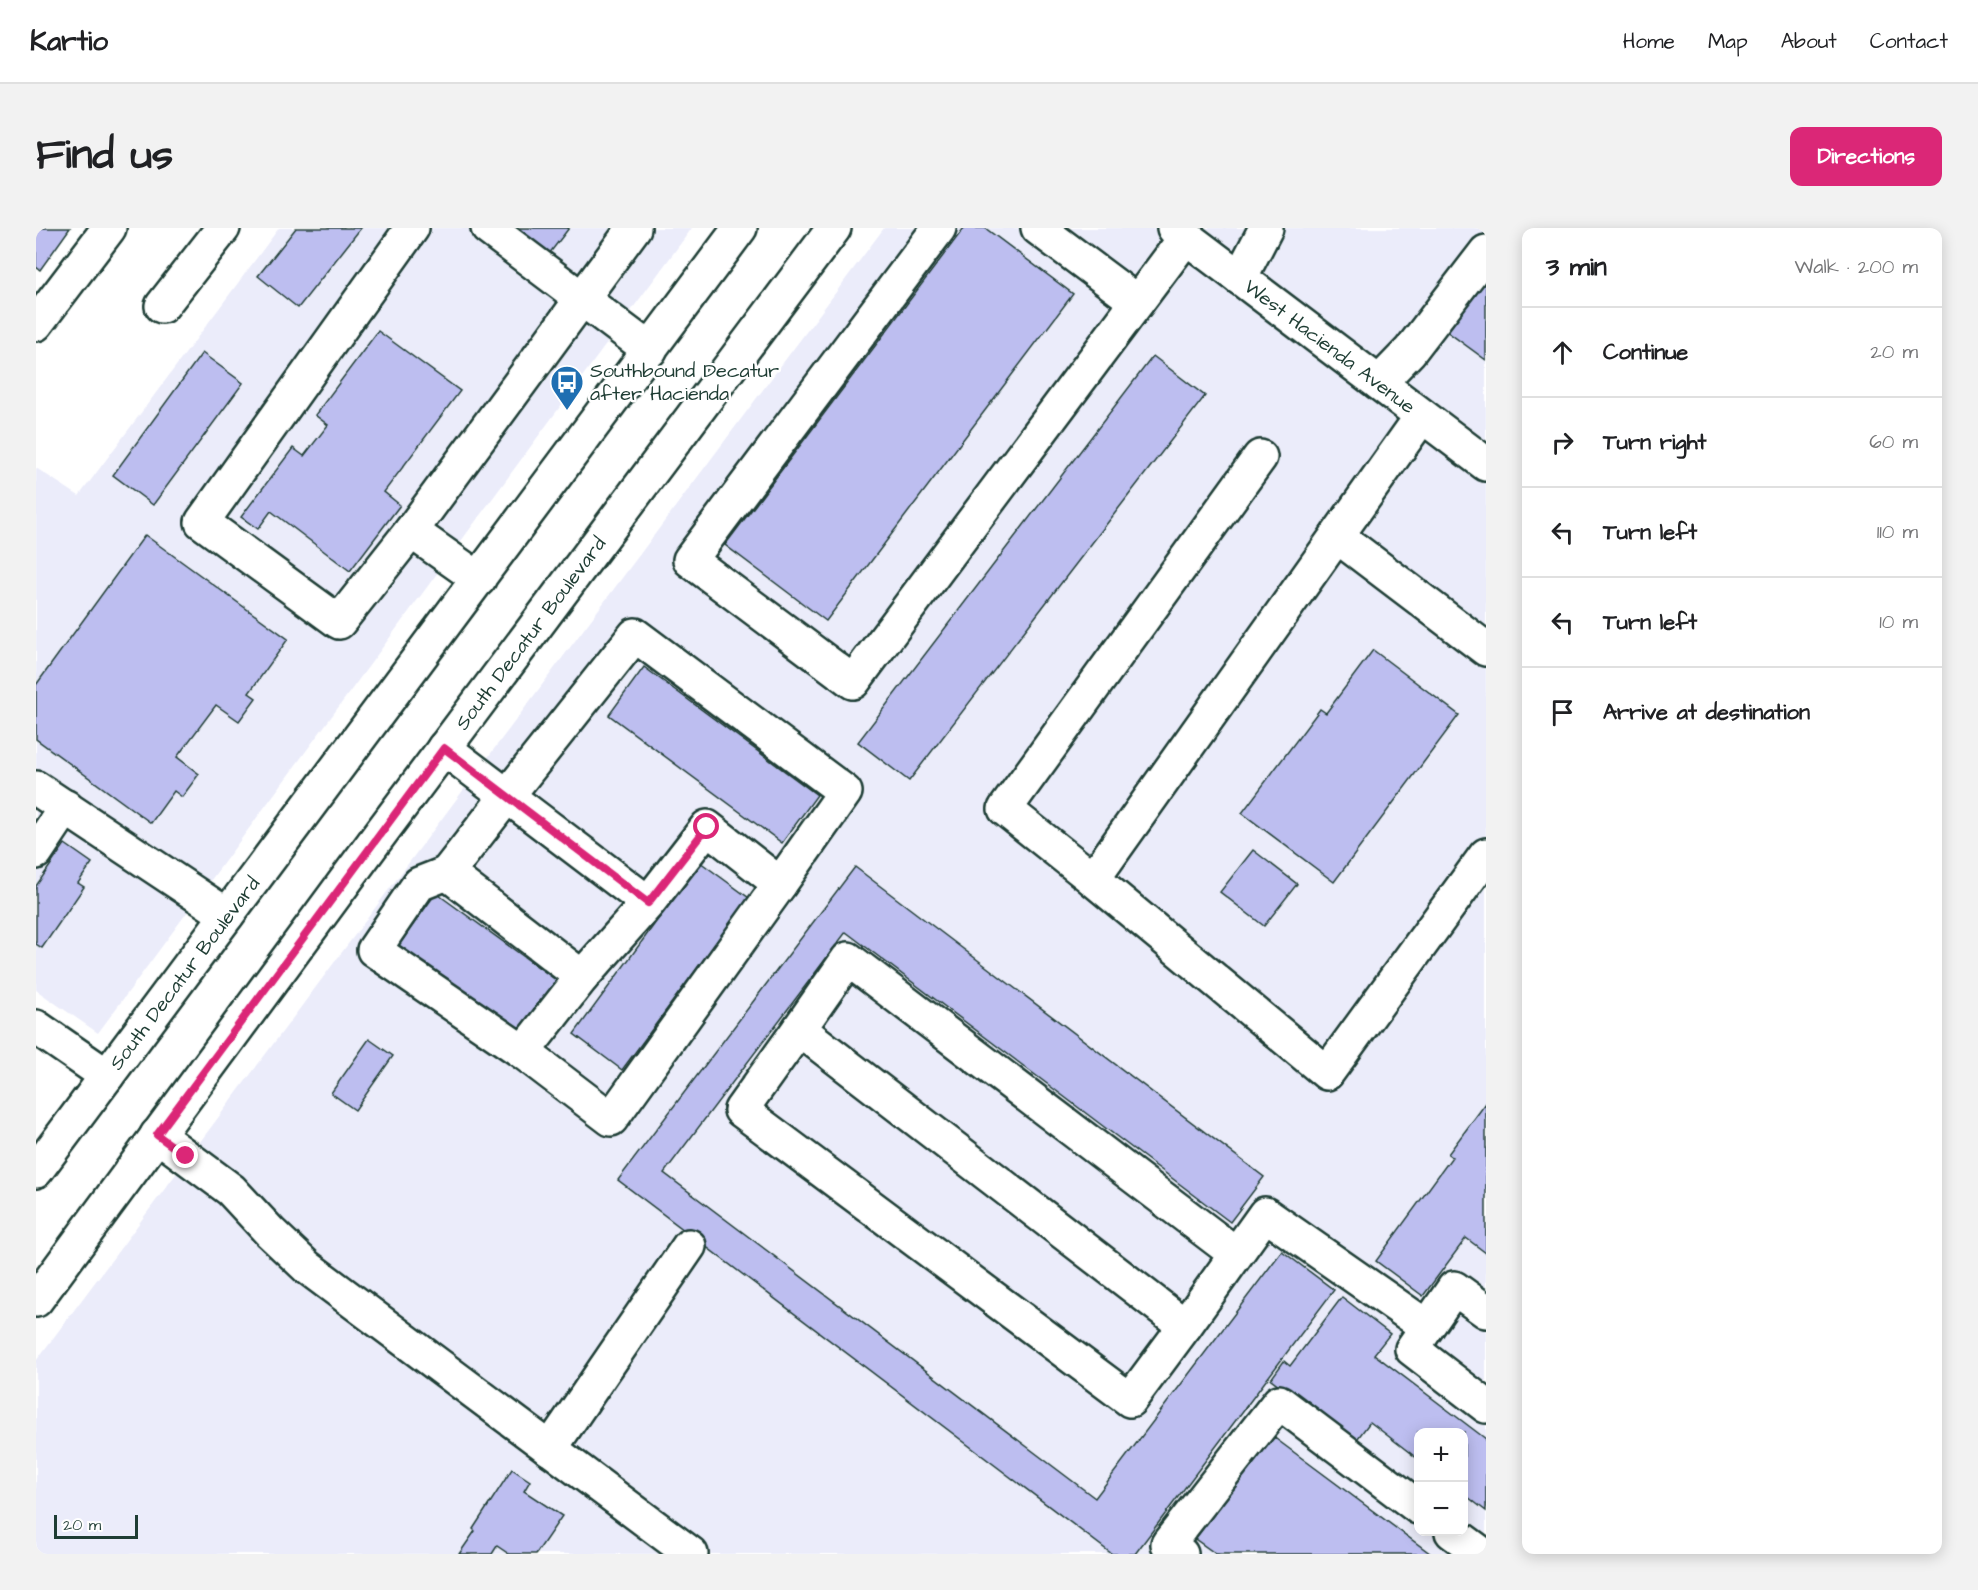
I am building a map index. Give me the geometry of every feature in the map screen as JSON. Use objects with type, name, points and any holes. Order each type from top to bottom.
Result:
[{"type":"main road","points":[[36,324],[109,228]]},
{"type":"main road","points":[[162,306],[223,228]]},
{"type":"main road","points":[[412,228],[202,522],[339,622],[411,531],[634,228]]},
{"type":"main road","points":[[488,228],[650,350]]},
{"type":"main road","name":"South Decatur Boulevard","points":[[36,1300],[444,748],[834,228]]},
{"type":"main road","points":[[939,228],[690,560],[853,682],[1137,302],[1180,232]]},
{"type":"main road","points":[[1038,228],[1137,302]]},
{"type":"main road","points":[[1240,278],[1266,228]]},
{"type":"main road","name":"South Decatur Boulevard","points":[[36,1171],[650,350],[730,232]]},
{"type":"main road","name":"West Hacienda Avenue","points":[[1180,232],[1486,464]]},
{"type":"main road","points":[[1379,383],[1410,351],[1486,252]]},
{"type":"main road","points":[[1093,879],[1422,416]]},
{"type":"main road","points":[[1260,457],[1005,808],[1328,1073],[1486,855]]},
{"type":"main road","points":[[411,531],[479,579]]},
{"type":"main road","points":[[1337,536],[1486,649]]},
{"type":"main road","points":[[635,635],[845,792],[611,1119],[522,1052],[374,950],[419,885],[447,873],[507,796],[635,635]]},
{"type":"main road","points":[[444,748],[648,903]]},
{"type":"main road","points":[[36,788],[227,915]]},
{"type":"main road","points":[[36,852],[66,807]]},
{"type":"main road","points":[[522,1052],[582,977],[648,903],[707,827],[780,884]]},
{"type":"main road","points":[[447,873],[582,977]]},
{"type":"main road","points":[[1236,1254],[848,959],[741,1110],[1130,1400],[1185,1326],[1236,1254],[1264,1214],[1427,1327]]},
{"type":"main road","points":[[36,1027],[107,1076]]},
{"type":"main road","points":[[799,1029],[1185,1326]]},
{"type":"main road","points":[[157,1135],[231,1190],[307,1267],[690,1554]]},
{"type":"main road","points":[[550,1449],[689,1246]]},
{"type":"main road","points":[[1486,1311],[1455,1288],[1412,1349],[1486,1406]]},
{"type":"main road","points":[[1181,1554],[1168,1544],[1279,1402],[1414,1503]]},
{"type":"main road","points":[[1457,1536],[1482,1554]]},
{"type":"shaded area","points":[[279,228],[692,228],[98,1033],[36,990],[36,468],[79,496]]},
{"type":"shaded area","points":[[884,228],[1486,228],[1486,1554],[36,1554],[36,1361]]},
{"type":"building","points":[[36,228],[70,228],[40,270],[36,267]]},
{"type":"building","points":[[296,228],[361,228],[298,308],[258,276]]},
{"type":"building","points":[[515,228],[569,228],[549,254]]},
{"type":"building","points":[[964,228],[985,228],[1073,294],[826,621],[725,545]]},
{"type":"building","points":[[1486,275],[1486,360],[1445,330]]},
{"type":"building","points":[[378,331],[460,391],[384,492],[400,505],[350,571],[271,511],[258,529],[241,517],[293,448],[304,456],[328,425],[315,415]]},
{"type":"building","points":[[202,353],[243,383],[153,505],[113,475]]},
{"type":"building","points":[[1153,356],[1205,396],[909,781],[858,742]]},
{"type":"building","points":[[145,535],[288,639],[249,693],[256,698],[239,721],[216,705],[177,757],[199,774],[182,797],[174,791],[151,823],[36,739],[36,685]]},
{"type":"building","points":[[1373,650],[1459,715],[1334,882],[1242,813],[1320,709],[1326,713]]},
{"type":"building","points":[[644,667],[817,795],[782,843],[609,715]]},
{"type":"building","points":[[65,844],[92,863],[78,883],[84,887],[42,948],[36,944],[36,886]]},
{"type":"building","points":[[1253,850],[1297,884],[1264,926],[1220,892]]},
{"type":"building","points":[[700,862],[749,898],[622,1070],[574,1034]]},
{"type":"building","points":[[855,867],[1264,1177],[1230,1222],[846,932],[664,1173],[1095,1498],[1282,1251],[1334,1290],[1135,1554],[1112,1554],[618,1180]]},
{"type":"building","points":[[436,893],[560,983],[521,1037],[397,947]]},
{"type":"building","points":[[369,1039],[393,1056],[355,1110],[331,1093]]},
{"type":"building","points":[[1486,1103],[1486,1253],[1466,1238],[1423,1296],[1376,1261],[1452,1157],[1448,1154]]},
{"type":"building","points":[[1342,1297],[1390,1334],[1374,1354],[1486,1439],[1486,1511],[1468,1497],[1468,1428],[1414,1428],[1414,1456],[1370,1422],[1355,1442],[1271,1379],[1284,1361],[1290,1366]]},
{"type":"building","points":[[1272,1436],[1431,1554],[1216,1554],[1195,1539]]},
{"type":"building","points":[[512,1469],[530,1481],[524,1491],[562,1516],[536,1554],[509,1554],[497,1546],[492,1554],[459,1554],[475,1531],[473,1529]]},
{"type":"place","name":"Southbound Decatur after Hacienda","points":[[567,411]]},
{"type":"route","points":[[186,1156],[157,1135],[444,748],[648,903],[707,827]]}]
